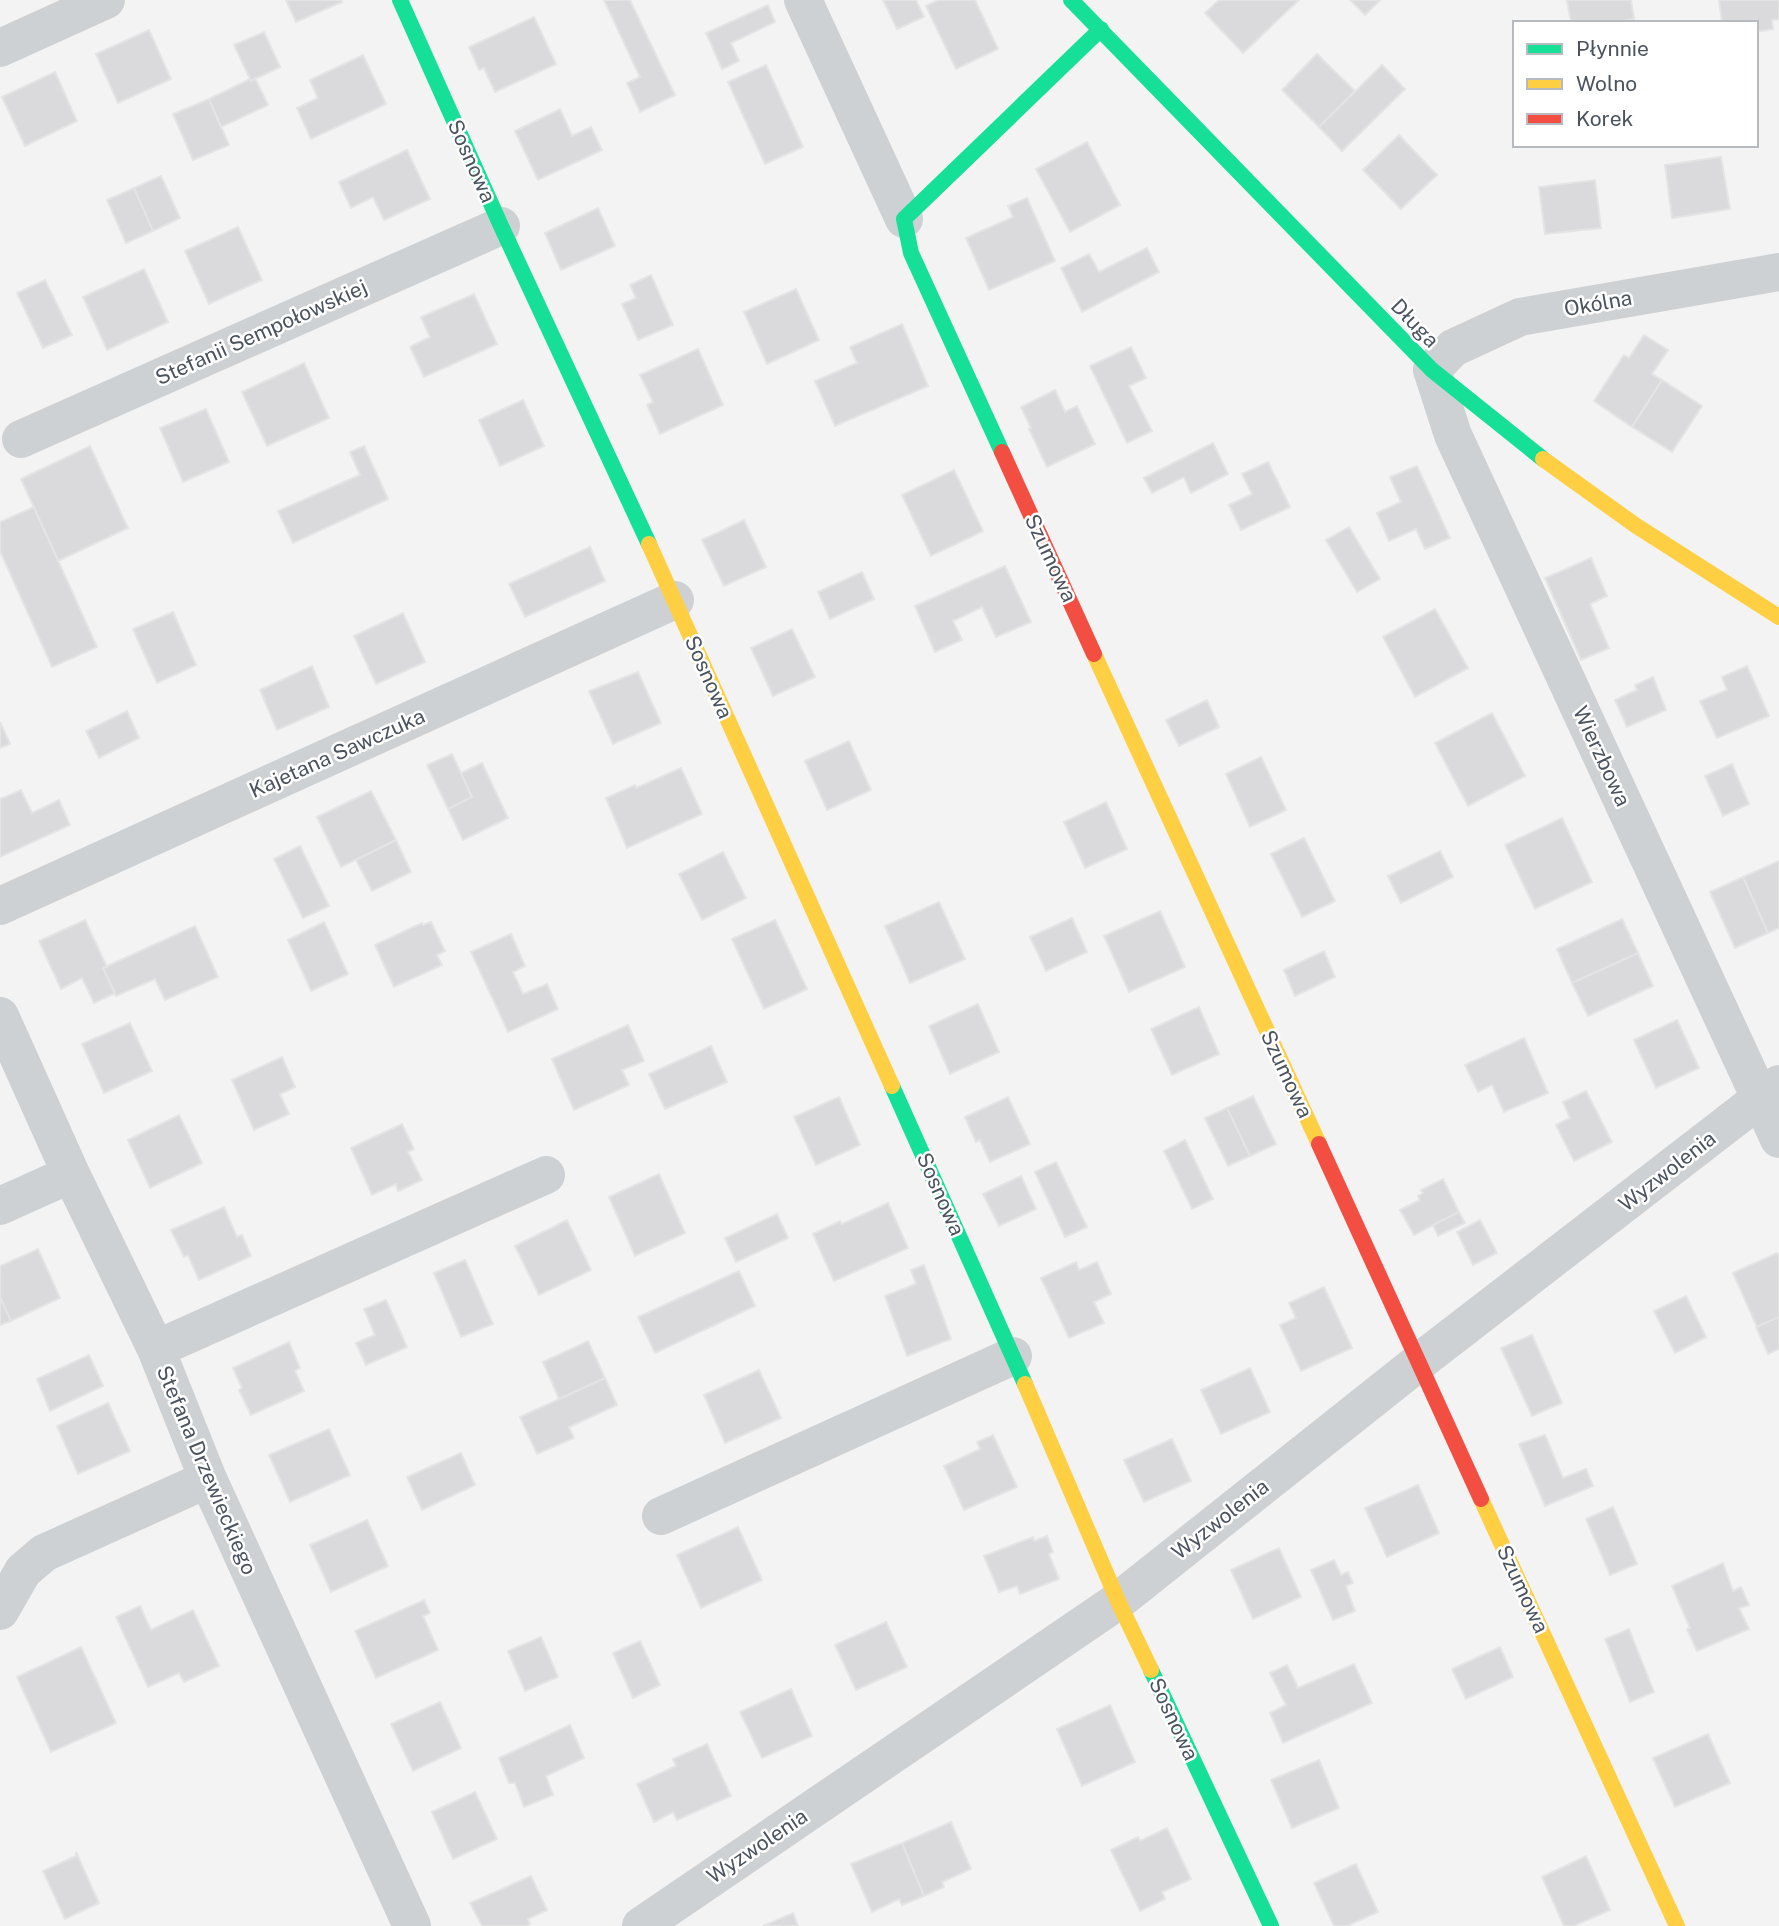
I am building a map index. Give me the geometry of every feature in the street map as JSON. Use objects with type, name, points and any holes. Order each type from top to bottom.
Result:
[{"type":"street","points":[[0,48],[106,0]]},
{"type":"street","name":"Sosnowa","points":[[400,0],[674,600],[1013,1356],[1118,1601],[1271,1926]]},
{"type":"street","name":"Szumowa","points":[[803,0],[904,219],[911,253],[1677,1926]]},
{"type":"street","name":"Długa","points":[[1070,0],[1432,370],[1527,448],[1614,510],[1779,617]]},
{"type":"street","points":[[904,219],[1101,29]]},
{"type":"street","name":"Stefanii Sempołowskiej","points":[[21,439],[501,226]]},
{"type":"street","name":"Okólna","points":[[1432,370],[1454,348],[1520,317],[1779,272]]},
{"type":"street","name":"Wierzbowa","points":[[1432,370],[1453,435],[1770,1091],[1779,1139]]},
{"type":"street","name":"Kajetana Sawczuka","points":[[0,906],[674,600]]},
{"type":"street","name":"Stefana Drzewieckiego","points":[[0,1016],[71,1174],[156,1349],[208,1479],[411,1926]]},
{"type":"street","name":"Wyzwolenia","points":[[640,1926],[1118,1601],[1419,1362],[1770,1091]]},
{"type":"street","points":[[0,1206],[71,1174]]},
{"type":"street","points":[[156,1349],[546,1175]]},
{"type":"street","points":[[661,1516],[1013,1356]]},
{"type":"street","points":[[0,1611],[23,1571],[44,1553],[208,1479]]},
{"type":"building","points":[[286,0],[341,0],[342,2],[296,22]]},
{"type":"building","points":[[604,0],[630,0],[675,95],[640,112],[627,83],[640,77]]},
{"type":"building","points":[[883,0],[916,0],[924,17],[897,29]]},
{"type":"building","points":[[938,0],[975,0],[998,49],[956,69],[926,6]]},
{"type":"building","points":[[1219,0],[1299,0],[1243,53],[1205,13]]},
{"type":"building","points":[[1350,0],[1380,0],[1365,15]]},
{"type":"building","points":[[1567,0],[1631,0],[1634,19],[1571,21]]},
{"type":"building","points":[[1719,0],[1779,0],[1779,19],[1772,20],[1773,29],[1758,32],[1758,21],[1722,21]]},
{"type":"building","points":[[768,5],[775,22],[731,43],[739,61],[722,69],[706,33]]},
{"type":"building","points":[[534,17],[556,64],[495,92],[484,68],[479,70],[469,47]]},
{"type":"building","points":[[149,30],[171,79],[118,103],[96,54]]},
{"type":"building","points":[[264,32],[280,67],[251,81],[234,45]]},
{"type":"building","points":[[1317,54],[1355,91],[1319,127],[1282,90]]},
{"type":"building","points":[[363,55],[386,104],[311,139],[297,108],[318,98],[310,80]]},
{"type":"building","points":[[766,65],[803,147],[765,164],[728,82]]},
{"type":"building","points":[[1382,65],[1405,89],[1342,151],[1319,127]]},
{"type":"building","points":[[55,72],[77,121],[25,146],[2,97]]},
{"type":"building","points":[[255,78],[268,105],[221,127],[209,99]]},
{"type":"building","points":[[209,99],[229,145],[193,160],[173,114]]},
{"type":"building","points":[[560,109],[572,136],[591,127],[602,150],[538,180],[515,131]]},
{"type":"building","points":[[1399,135],[1437,175],[1401,209],[1363,170]]},
{"type":"building","points":[[1087,142],[1120,205],[1070,232],[1036,169]]},
{"type":"building","points":[[407,150],[430,199],[384,220],[373,197],[351,208],[339,182]]},
{"type":"building","points":[[1721,157],[1730,209],[1672,218],[1665,165]]},
{"type":"building","points":[[161,176],[180,218],[153,231],[134,188]]},
{"type":"building","points":[[1595,180],[1601,228],[1545,234],[1539,187]]},
{"type":"building","points":[[134,188],[153,231],[126,243],[107,200]]},
{"type":"building","points":[[1027,198],[1055,261],[989,290],[966,238],[1013,217],[1008,206]]},
{"type":"building","points":[[598,208],[615,246],[561,270],[545,233]]},
{"type":"building","points":[[238,227],[262,280],[209,304],[185,251]]},
{"type":"building","points":[[1147,248],[1159,272],[1082,312],[1061,268],[1089,254],[1099,272]]},
{"type":"building","points":[[144,269],[168,322],[107,350],[83,297]]},
{"type":"building","points":[[651,275],[673,325],[638,340],[622,304],[636,298],[630,285]]},
{"type":"building","points":[[45,280],[72,335],[43,348],[17,293]]},
{"type":"building","points":[[796,289],[819,340],[767,364],[744,312]]},
{"type":"building","points":[[474,294],[497,344],[424,377],[410,347],[430,337],[421,317]]},
{"type":"building","points":[[902,324],[928,386],[835,426],[815,381],[857,363],[850,347]]},
{"type":"building","points":[[1644,335],[1668,350],[1652,374],[1662,380],[1632,427],[1594,401],[1624,355],[1629,358]]},
{"type":"building","points":[[1131,347],[1146,378],[1129,386],[1152,431],[1127,443],[1090,366]]},
{"type":"building","points":[[698,349],[723,405],[660,434],[647,405],[653,402],[640,375]]},
{"type":"building","points":[[304,363],[329,418],[267,446],[242,392]]},
{"type":"building","points":[[1662,380],[1702,406],[1672,452],[1632,427]]},
{"type":"building","points":[[1055,390],[1065,412],[1077,406],[1095,444],[1047,467],[1021,407]]},
{"type":"building","points":[[523,400],[544,446],[500,466],[479,420]]},
{"type":"building","points":[[206,409],[229,462],[183,482],[160,428]]},
{"type":"building","points":[[1213,443],[1228,474],[1191,493],[1184,477],[1152,493],[1144,478]]},
{"type":"building","points":[[90,446],[128,528],[58,561],[21,479]]},
{"type":"building","points":[[364,446],[388,499],[293,543],[278,511],[360,475],[350,452]]},
{"type":"building","points":[[1268,462],[1290,507],[1241,530],[1229,505],[1252,494],[1242,474]]},
{"type":"building","points":[[1417,466],[1450,538],[1425,549],[1416,529],[1389,541],[1377,513],[1401,502],[1390,477]]},
{"type":"building","points":[[954,470],[983,531],[931,556],[902,495]]},
{"type":"building","points":[[34,507],[97,647],[52,667],[0,554],[0,522]]},
{"type":"building","points":[[744,520],[766,567],[724,586],[702,540]]},
{"type":"building","points":[[1349,527],[1380,579],[1357,592],[1326,540]]},
{"type":"building","points":[[590,547],[605,581],[525,617],[509,584]]},
{"type":"building","points":[[1591,558],[1607,596],[1590,604],[1609,648],[1581,660],[1545,578]]},
{"type":"building","points":[[1005,566],[1031,622],[996,637],[982,607],[953,621],[962,640],[935,652],[915,606]]},
{"type":"building","points":[[862,572],[874,599],[830,619],[818,592]]},
{"type":"building","points":[[1435,609],[1468,668],[1415,697],[1383,637]]},
{"type":"building","points":[[173,612],[196,665],[157,683],[133,629]]},
{"type":"building","points":[[403,613],[425,662],[376,684],[354,636]]},
{"type":"building","points":[[792,629],[815,677],[773,696],[751,648]]},
{"type":"building","points":[[312,666],[329,707],[277,730],[260,690]]},
{"type":"building","points":[[1747,666],[1769,716],[1717,738],[1700,701],[1727,690],[1722,677]]},
{"type":"building","points":[[638,672],[661,723],[613,744],[589,691]]},
{"type":"building","points":[[1653,677],[1666,710],[1627,727],[1615,700],[1637,690],[1635,685]]},
{"type":"building","points":[[1207,700],[1219,727],[1179,746],[1166,720]]},
{"type":"building","points":[[127,711],[139,738],[99,758],[86,731]]},
{"type":"building","points":[[1492,713],[1525,776],[1468,806],[1435,743]]},
{"type":"building","points":[[0,722],[10,744],[0,748]]},
{"type":"building","points":[[849,741],[871,790],[827,810],[805,761]]},
{"type":"building","points":[[452,754],[472,797],[448,809],[427,765]]},
{"type":"building","points":[[1261,757],[1286,810],[1250,827],[1226,774]]},
{"type":"building","points":[[482,763],[508,818],[463,840],[448,809],[472,797],[461,773]]},
{"type":"building","points":[[1732,764],[1749,804],[1723,816],[1705,776]]},
{"type":"building","points":[[681,768],[702,814],[627,848],[606,798]]},
{"type":"building","points":[[21,790],[32,813],[59,800],[70,825],[0,857],[0,799]]},
{"type":"building","points":[[371,791],[396,840],[341,867],[317,817]]},
{"type":"building","points":[[1106,802],[1127,849],[1085,868],[1064,822]]},
{"type":"building","points":[[1562,818],[1592,882],[1535,909],[1505,845]]},
{"type":"building","points":[[1304,838],[1335,901],[1302,917],[1271,854]]},
{"type":"building","points":[[396,840],[411,872],[372,891],[356,860]]},
{"type":"building","points":[[300,846],[329,906],[303,918],[274,859]]},
{"type":"building","points":[[1440,851],[1453,877],[1401,903],[1388,876]]},
{"type":"building","points":[[723,852],[746,898],[702,920],[679,874]]},
{"type":"building","points":[[1779,861],[1779,928],[1768,933],[1743,877]]},
{"type":"building","points":[[1743,877],[1768,933],[1735,948],[1710,892]]},
{"type":"building","points":[[939,902],[965,959],[910,983],[885,926]]},
{"type":"building","points":[[1160,911],[1185,967],[1129,992],[1104,936]]},
{"type":"building","points":[[1072,918],[1087,952],[1046,971],[1030,937]]},
{"type":"building","points":[[1622,919],[1638,953],[1572,983],[1557,949]]},
{"type":"building","points":[[85,920],[107,967],[103,968],[115,993],[94,1003],[82,978],[61,989],[39,941]]},
{"type":"building","points":[[775,920],[807,989],[764,1009],[732,939]]},
{"type":"building","points":[[324,922],[348,974],[311,991],[288,940]]},
{"type":"building","points":[[431,922],[445,951],[437,955],[442,965],[394,987],[375,945],[422,923]]},
{"type":"building","points":[[195,926],[218,977],[165,1000],[155,979],[116,996],[103,968]]},
{"type":"building","points":[[511,934],[525,966],[513,972],[523,994],[547,984],[558,1009],[508,1032],[471,952]]},
{"type":"building","points":[[1324,951],[1335,977],[1295,996],[1284,970]]},
{"type":"building","points":[[1638,953],[1653,986],[1588,1016],[1572,983]]},
{"type":"building","points":[[978,1004],[999,1052],[950,1074],[929,1026]]},
{"type":"building","points":[[1199,1007],[1219,1054],[1172,1075],[1151,1029]]},
{"type":"building","points":[[1677,1020],[1699,1068],[1656,1088],[1634,1040]]},
{"type":"building","points":[[130,1023],[152,1071],[104,1093],[82,1044]]},
{"type":"building","points":[[628,1025],[644,1061],[622,1070],[629,1085],[574,1110],[552,1059]]},
{"type":"building","points":[[1524,1038],[1548,1093],[1504,1112],[1492,1085],[1478,1092],[1465,1065]]},
{"type":"building","points":[[711,1046],[727,1082],[665,1109],[649,1074]]},
{"type":"building","points":[[282,1057],[295,1087],[280,1094],[289,1114],[254,1130],[232,1080]]},
{"type":"building","points":[[1586,1091],[1612,1142],[1574,1161],[1556,1125],[1570,1118],[1563,1102]]},
{"type":"building","points":[[1253,1096],[1276,1144],[1250,1156],[1227,1108]]},
{"type":"building","points":[[839,1097],[860,1145],[816,1165],[794,1117]]},
{"type":"building","points":[[1008,1097],[1030,1144],[990,1162],[980,1140],[976,1142],[965,1117]]},
{"type":"building","points":[[1227,1108],[1250,1156],[1228,1166],[1205,1118]]},
{"type":"building","points":[[179,1115],[202,1163],[150,1188],[128,1140]]},
{"type":"building","points":[[402,1124],[414,1149],[408,1152],[422,1180],[398,1191],[396,1184],[372,1195],[351,1148]]},
{"type":"building","points":[[1185,1140],[1213,1199],[1192,1209],[1164,1151]]},
{"type":"building","points":[[1056,1162],[1087,1227],[1065,1237],[1035,1172]]},
{"type":"building","points":[[659,1174],[685,1233],[635,1256],[609,1197]]},
{"type":"building","points":[[1021,1176],[1036,1209],[999,1226],[983,1194]]},
{"type":"building","points":[[1443,1179],[1459,1212],[1414,1235],[1400,1210],[1420,1200],[1418,1196],[1423,1193],[1421,1190]]},
{"type":"building","points":[[888,1203],[908,1248],[834,1281],[813,1234]]},
{"type":"building","points":[[224,1207],[237,1237],[242,1235],[251,1256],[199,1280],[188,1255],[184,1257],[171,1230]]},
{"type":"building","points":[[1459,1212],[1465,1223],[1438,1236],[1433,1225]]},
{"type":"building","points":[[777,1214],[788,1238],[736,1262],[725,1238]]},
{"type":"building","points":[[567,1220],[591,1270],[539,1295],[515,1246]]},
{"type":"building","points":[[1480,1220],[1497,1253],[1473,1265],[1457,1232]]},
{"type":"building","points":[[38,1249],[60,1298],[11,1321],[0,1297],[0,1266]]},
{"type":"building","points":[[1777,1253],[1779,1317],[1757,1327],[1733,1273]]},
{"type":"building","points":[[465,1260],[493,1324],[461,1337],[434,1273]]},
{"type":"building","points":[[1076,1262],[1079,1270],[1097,1262],[1111,1294],[1094,1302],[1104,1323],[1069,1338],[1041,1278]]},
{"type":"building","points":[[924,1265],[951,1339],[907,1356],[885,1296],[916,1284],[911,1270]]},
{"type":"building","points":[[739,1271],[755,1306],[655,1353],[638,1317]]},
{"type":"building","points":[[1324,1287],[1352,1348],[1301,1371],[1280,1325],[1296,1318],[1289,1303]]},
{"type":"building","points":[[1686,1296],[1706,1337],[1675,1353],[1654,1311]]},
{"type":"building","points":[[0,1297],[11,1321],[0,1325]]},
{"type":"building","points":[[386,1300],[407,1347],[366,1365],[356,1343],[375,1335],[364,1309]]},
{"type":"building","points":[[1779,1317],[1779,1349],[1768,1354],[1756,1327]]},
{"type":"building","points":[[1532,1335],[1562,1403],[1532,1416],[1501,1348]]},
{"type":"building","points":[[588,1341],[605,1378],[559,1399],[543,1362]]},
{"type":"building","points":[[289,1342],[300,1368],[295,1371],[304,1391],[251,1415],[239,1390],[242,1388],[233,1368]]},
{"type":"building","points":[[89,1355],[103,1386],[50,1411],[37,1379]]},
{"type":"building","points":[[1250,1368],[1270,1412],[1221,1434],[1201,1390]]},
{"type":"building","points":[[759,1370],[781,1418],[725,1443],[704,1395]]},
{"type":"building","points":[[605,1378],[617,1405],[569,1427],[574,1438],[537,1454],[520,1417]]},
{"type":"building","points":[[108,1403],[130,1451],[78,1474],[57,1426]]},
{"type":"building","points":[[329,1429],[350,1475],[290,1502],[269,1455]]},
{"type":"building","points":[[993,1435],[1017,1487],[964,1510],[944,1466],[980,1449],[977,1442]]},
{"type":"building","points":[[1545,1435],[1563,1478],[1586,1469],[1593,1486],[1545,1506],[1519,1444]]},
{"type":"building","points":[[1172,1439],[1191,1481],[1144,1502],[1124,1460]]},
{"type":"building","points":[[461,1453],[475,1485],[422,1510],[407,1477]]},
{"type":"building","points":[[1418,1485],[1439,1533],[1387,1557],[1365,1508]]},
{"type":"building","points":[[1613,1507],[1637,1564],[1610,1575],[1586,1519]]},
{"type":"building","points":[[367,1520],[388,1566],[331,1592],[310,1545]]},
{"type":"building","points":[[738,1527],[762,1580],[701,1608],[677,1555]]},
{"type":"building","points":[[1047,1536],[1053,1552],[1049,1554],[1059,1579],[1020,1594],[1017,1586],[999,1592],[984,1556],[1033,1537],[1034,1541]]},
{"type":"building","points":[[1279,1548],[1301,1597],[1253,1619],[1231,1570]]},
{"type":"building","points":[[1334,1560],[1341,1575],[1348,1572],[1353,1583],[1346,1586],[1355,1611],[1333,1620],[1311,1570]]},
{"type":"building","points":[[1723,1563],[1733,1591],[1741,1587],[1749,1605],[1739,1608],[1749,1629],[1697,1651],[1672,1586]]},
{"type":"building","points":[[424,1600],[430,1613],[423,1616],[438,1650],[376,1678],[355,1631]]},
{"type":"building","points":[[140,1606],[151,1630],[193,1610],[219,1666],[184,1682],[179,1673],[148,1687],[116,1617]]},
{"type":"building","points":[[886,1622],[907,1667],[856,1690],[835,1645]]},
{"type":"building","points":[[1629,1629],[1654,1692],[1630,1702],[1605,1639]]},
{"type":"building","points":[[541,1637],[558,1677],[525,1691],[508,1651]]},
{"type":"building","points":[[640,1641],[660,1685],[633,1698],[613,1653]]},
{"type":"building","points":[[81,1647],[116,1723],[51,1752],[17,1677]]},
{"type":"building","points":[[1500,1647],[1513,1677],[1466,1699],[1452,1669]]},
{"type":"building","points":[[1354,1664],[1372,1703],[1283,1743],[1270,1713],[1286,1705],[1270,1673],[1287,1665],[1298,1688]]},
{"type":"building","points":[[791,1689],[812,1736],[762,1758],[740,1712]]},
{"type":"building","points":[[440,1702],[461,1748],[413,1771],[391,1724]]},
{"type":"building","points":[[1110,1705],[1135,1762],[1082,1786],[1057,1729]]},
{"type":"building","points":[[570,1725],[584,1758],[546,1776],[553,1795],[524,1807],[515,1783],[509,1783],[499,1758]]},
{"type":"building","points":[[1708,1734],[1730,1783],[1675,1807],[1653,1758]]},
{"type":"building","points":[[707,1744],[731,1796],[677,1820],[673,1812],[654,1822],[637,1784],[676,1766],[673,1759]]},
{"type":"building","points":[[1319,1760],[1339,1808],[1292,1828],[1271,1780]]},
{"type":"building","points":[[475,1792],[497,1839],[453,1859],[432,1812]]},
{"type":"building","points":[[951,1822],[971,1869],[942,1882],[944,1887],[924,1896],[902,1843]]},
{"type":"building","points":[[1167,1828],[1191,1879],[1162,1892],[1165,1899],[1140,1911],[1111,1850],[1138,1837],[1140,1841]]},
{"type":"building","points":[[902,1843],[924,1896],[902,1905],[899,1899],[872,1912],[851,1864]]},
{"type":"building","points":[[76,1852],[99,1903],[65,1919],[43,1871],[76,1856]]},
{"type":"building","points":[[1586,1856],[1610,1910],[1574,1926],[1564,1926],[1542,1877]]},
{"type":"building","points":[[1356,1864],[1378,1912],[1347,1926],[1334,1926],[1314,1883]]},
{"type":"building","points":[[531,1876],[547,1910],[528,1919],[530,1924],[527,1926],[482,1926],[470,1903]]},
{"type":"building","points":[[793,1913],[798,1926],[763,1926]]},
{"type":"traffic: fast","points":[[400,0],[501,226],[649,544]]},
{"type":"traffic: fast","points":[[1071,0],[1432,370],[1543,459]]},
{"type":"traffic: fast","points":[[1002,452],[911,253],[904,219],[1101,29]]},
{"type":"traffic: fast","points":[[892,1086],[1025,1384]]},
{"type":"traffic: fast","points":[[1151,1670],[1271,1926]]},
{"type":"traffic: slow","points":[[1543,459],[1635,525],[1779,617]]},
{"type":"traffic: slow","points":[[649,544],[892,1086]]},
{"type":"traffic: slow","points":[[1094,654],[1319,1144]]},
{"type":"traffic: slow","points":[[1025,1384],[1118,1601],[1151,1670]]},
{"type":"traffic: slow","points":[[1481,1499],[1677,1926]]},
{"type":"traffic: jam","points":[[1002,452],[1094,654]]},
{"type":"traffic: jam","points":[[1319,1144],[1481,1499]]}]
